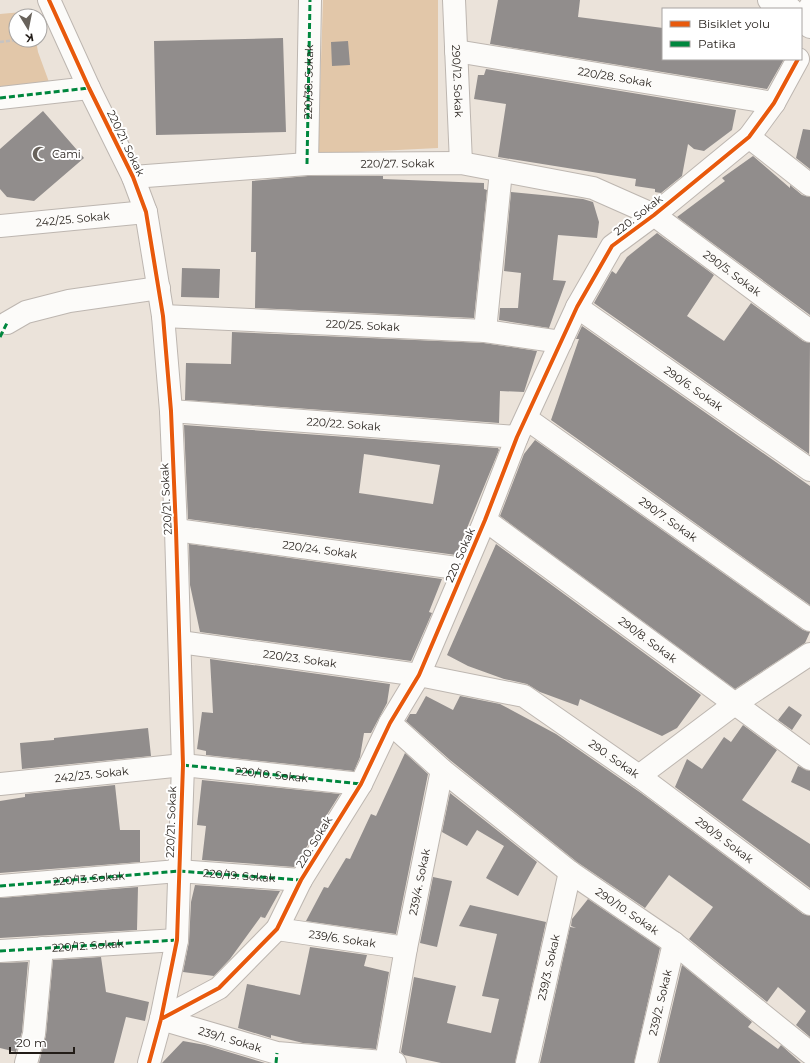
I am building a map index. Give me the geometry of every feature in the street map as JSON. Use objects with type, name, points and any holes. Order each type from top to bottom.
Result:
[{"type":"street","name":"220/21. Sokak","points":[[49,0],[89,88],[133,177],[146,212],[163,316],[171,411],[183,765],[178,871],[177,940],[161,1019]]},
{"type":"street","name":"220/38. Sokak","points":[[306,164],[310,0]]},
{"type":"street","name":"290/12. Sokak","points":[[454,0],[461,163]]},
{"type":"street","points":[[769,0],[788,8]]},
{"type":"street","points":[[802,52],[810,38]]},
{"type":"street","name":"220/28. Sokak","points":[[456,51],[774,103]]},
{"type":"street","name":"220. Sokak","points":[[161,1019],[219,988],[277,929],[301,880],[361,784],[390,724],[419,675],[485,520],[522,428],[577,307],[612,246],[654,215],[749,138],[774,103],[797,60]]},
{"type":"street","points":[[0,98],[89,88]]},
{"type":"street","points":[[749,138],[810,184]]},
{"type":"street","name":"220/27. Sokak","points":[[133,177],[306,164],[461,163],[593,188],[654,215]]},
{"type":"street","points":[[485,331],[501,171]]},
{"type":"street","name":"242/25. Sokak","points":[[0,226],[146,212]]},
{"type":"street","name":"290/5. Sokak","points":[[654,215],[810,331]]},
{"type":"street","points":[[7,323],[26,312],[69,301],[159,288]]},
{"type":"street","name":"290/6. Sokak","points":[[577,307],[810,470]]},
{"type":"street","name":"220/25. Sokak","points":[[163,316],[485,331],[561,342]]},
{"type":"street","name":"220/22. Sokak","points":[[171,411],[522,428]]},
{"type":"street","name":"290/7. Sokak","points":[[522,428],[810,620]]},
{"type":"street","name":"290/8. Sokak","points":[[485,520],[736,703],[810,759]]},
{"type":"street","name":"220/24. Sokak","points":[[176,530],[464,569]]},
{"type":"street","name":"220/23. Sokak","points":[[180,642],[419,675]]},
{"type":"street","name":"290. Sokak","points":[[419,675],[524,696],[639,776],[736,703],[810,654]]},
{"type":"street","points":[[390,724],[442,770]]},
{"type":"street","name":"242/23. Sokak","points":[[0,784],[183,765]]},
{"type":"street","name":"220/10. Sokak","points":[[183,765],[361,784]]},
{"type":"street","name":"290/10. Sokak","points":[[442,770],[570,872],[674,943],[810,1053]]},
{"type":"street","name":"239/4. Sokak","points":[[389,1062],[406,948],[442,770]]},
{"type":"street","name":"290/9. Sokak","points":[[639,776],[810,904]]},
{"type":"street","name":"220/19. Sokak","points":[[178,871],[301,880]]},
{"type":"street","name":"220/13. Sokak","points":[[0,886],[178,871]]},
{"type":"street","name":"239/3. Sokak","points":[[527,1063],[570,872]]},
{"type":"street","name":"239/6. Sokak","points":[[277,929],[406,948]]},
{"type":"street","name":"220/12. Sokak","points":[[0,951],[177,940]]},
{"type":"street","name":"239/2. Sokak","points":[[646,1063],[674,943]]},
{"type":"street","points":[[26,1063],[34,1034],[42,948]]},
{"type":"street","points":[[149,1063],[161,1019]]},
{"type":"street","name":"239/1. Sokak","points":[[161,1019],[277,1058],[389,1062]]},
{"type":"shaded area","points":[[323,0],[438,0],[438,148],[318,154]]},
{"type":"shaded area","points":[[8,13],[8,48],[37,48],[49,82],[0,87],[0,14]]},
{"type":"building","points":[[498,0],[580,0],[578,17],[662,28],[662,60],[783,61],[767,89],[490,44]]},
{"type":"building","points":[[283,38],[286,132],[156,135],[154,41]]},
{"type":"building","points":[[348,41],[350,65],[332,66],[331,42]]},
{"type":"building","points":[[486,69],[736,110],[732,130],[704,151],[694,149],[688,144],[682,176],[661,193],[655,192],[655,189],[635,186],[636,179],[498,157],[506,104],[474,99],[478,75],[484,75]]},
{"type":"building","name":"Cami","points":[[43,111],[84,158],[34,201],[7,197],[0,189],[0,149]]},
{"type":"building","points":[[803,129],[810,130],[810,169],[796,158]]},
{"type":"building","points":[[753,156],[790,188],[790,185],[802,195],[810,197],[810,315],[677,217],[725,181],[722,178]]},
{"type":"building","points":[[308,176],[383,176],[383,179],[484,183],[484,189],[487,190],[474,318],[255,308],[256,252],[251,252],[252,181]]},
{"type":"building","points":[[511,192],[583,199],[593,202],[599,222],[597,238],[558,235],[553,280],[566,281],[549,328],[499,320],[500,308],[518,308],[521,273],[504,271]]},
{"type":"building","points":[[657,233],[714,275],[687,316],[724,341],[751,303],[803,341],[810,343],[809,454],[594,303],[612,271],[616,274],[627,257]]},
{"type":"building","points":[[182,268],[220,269],[219,298],[181,297]]},
{"type":"building","points":[[582,326],[810,486],[810,605],[551,420],[579,339],[576,339]]},
{"type":"building","points":[[232,332],[484,343],[537,351],[524,392],[500,391],[499,423],[185,400],[186,363],[231,364]]},
{"type":"building","points":[[184,425],[498,448],[499,450],[456,555],[188,519]],"holes":[[[364,454],[440,465],[433,504],[359,493]]]},
{"type":"building","points":[[535,440],[803,630],[810,632],[805,643],[735,689],[500,516],[524,454]]},
{"type":"building","points":[[189,544],[442,579],[429,612],[432,613],[411,661],[200,632],[190,585]]},
{"type":"building","points":[[496,544],[701,695],[677,728],[662,736],[580,699],[578,706],[540,692],[527,684],[504,679],[468,666],[447,655]]},
{"type":"building","points":[[210,659],[390,684],[387,703],[371,733],[364,733],[360,757],[354,771],[206,755],[206,751],[197,749],[202,712],[213,713]]},
{"type":"building","points":[[426,696],[453,710],[460,696],[500,704],[556,734],[641,793],[803,914],[810,916],[810,1037],[796,1025],[806,1011],[778,987],[767,1002],[689,939],[713,907],[669,875],[645,908],[577,862],[450,760],[406,721],[410,714],[416,714]]},
{"type":"building","points":[[789,706],[802,715],[792,730],[778,720]]},
{"type":"building","points":[[743,725],[777,750],[742,800],[810,844],[810,888],[675,787],[687,759],[702,769],[724,737],[731,742]]},
{"type":"building","points":[[148,728],[151,756],[22,769],[20,743]]},
{"type":"building","points":[[405,753],[428,774],[396,934],[306,921],[324,887],[328,888],[346,858],[350,859],[371,814],[376,816]]},
{"type":"building","points":[[798,766],[810,771],[810,791],[791,782]]},
{"type":"building","points":[[202,780],[340,794],[294,867],[202,860],[206,826],[197,825]]},
{"type":"building","points":[[115,785],[120,830],[140,830],[140,862],[0,873],[0,801],[25,797],[25,794]]},
{"type":"building","points":[[450,793],[537,862],[518,896],[486,878],[504,846],[477,830],[467,846],[442,832]]},
{"type":"building","points":[[433,877],[452,881],[437,947],[420,943]]},
{"type":"building","points":[[195,885],[280,891],[265,918],[261,917],[262,915],[230,959],[214,976],[183,972],[189,942],[191,902]]},
{"type":"building","points":[[138,887],[137,930],[0,938],[0,898]]},
{"type":"building","points":[[588,899],[660,948],[634,1063],[540,1063],[570,927],[576,928],[571,926],[572,919]]},
{"type":"building","points":[[470,905],[546,922],[515,1063],[441,1063],[404,1055],[401,1052],[414,977],[456,986],[447,1023],[491,1033],[499,999],[482,996],[497,934],[459,926]]},
{"type":"building","points":[[310,947],[367,955],[364,966],[389,972],[376,1049],[303,1043],[271,1035],[271,1038],[238,1028],[247,984],[300,995]]},
{"type":"building","points":[[101,957],[106,992],[149,1002],[145,1021],[126,1017],[114,1063],[39,1063],[46,1035],[53,960]]},
{"type":"building","points":[[28,962],[22,1032],[16,1052],[0,1048],[0,963]]},
{"type":"building","points":[[682,965],[752,1022],[748,1027],[778,1049],[781,1045],[801,1063],[659,1063]]},
{"type":"building","points":[[183,1041],[205,1045],[265,1063],[162,1063]]},
{"type":"marked path","points":[[307,164],[310,0]]},
{"type":"marked path","points":[[0,98],[89,88]]},
{"type":"marked path","points":[[0,337],[7,323]]},
{"type":"marked path","points":[[183,765],[361,784]]},
{"type":"marked path","points":[[0,886],[178,871],[301,880]]},
{"type":"marked path","points":[[0,951],[177,940]]},
{"type":"marked path","points":[[276,1063],[277,1053]]},
{"type":"cycle path","points":[[49,0],[89,88],[133,177],[146,212],[163,316],[171,411],[183,765],[177,940],[161,1019],[149,1063]]},
{"type":"cycle path","points":[[161,1019],[219,988],[277,929],[301,880],[361,784],[390,723],[419,675],[485,520],[517,437],[577,307],[612,246],[654,215],[749,137],[774,103],[797,60]]},
{"type":"place","name":"Cami","points":[[40,154]]}]
